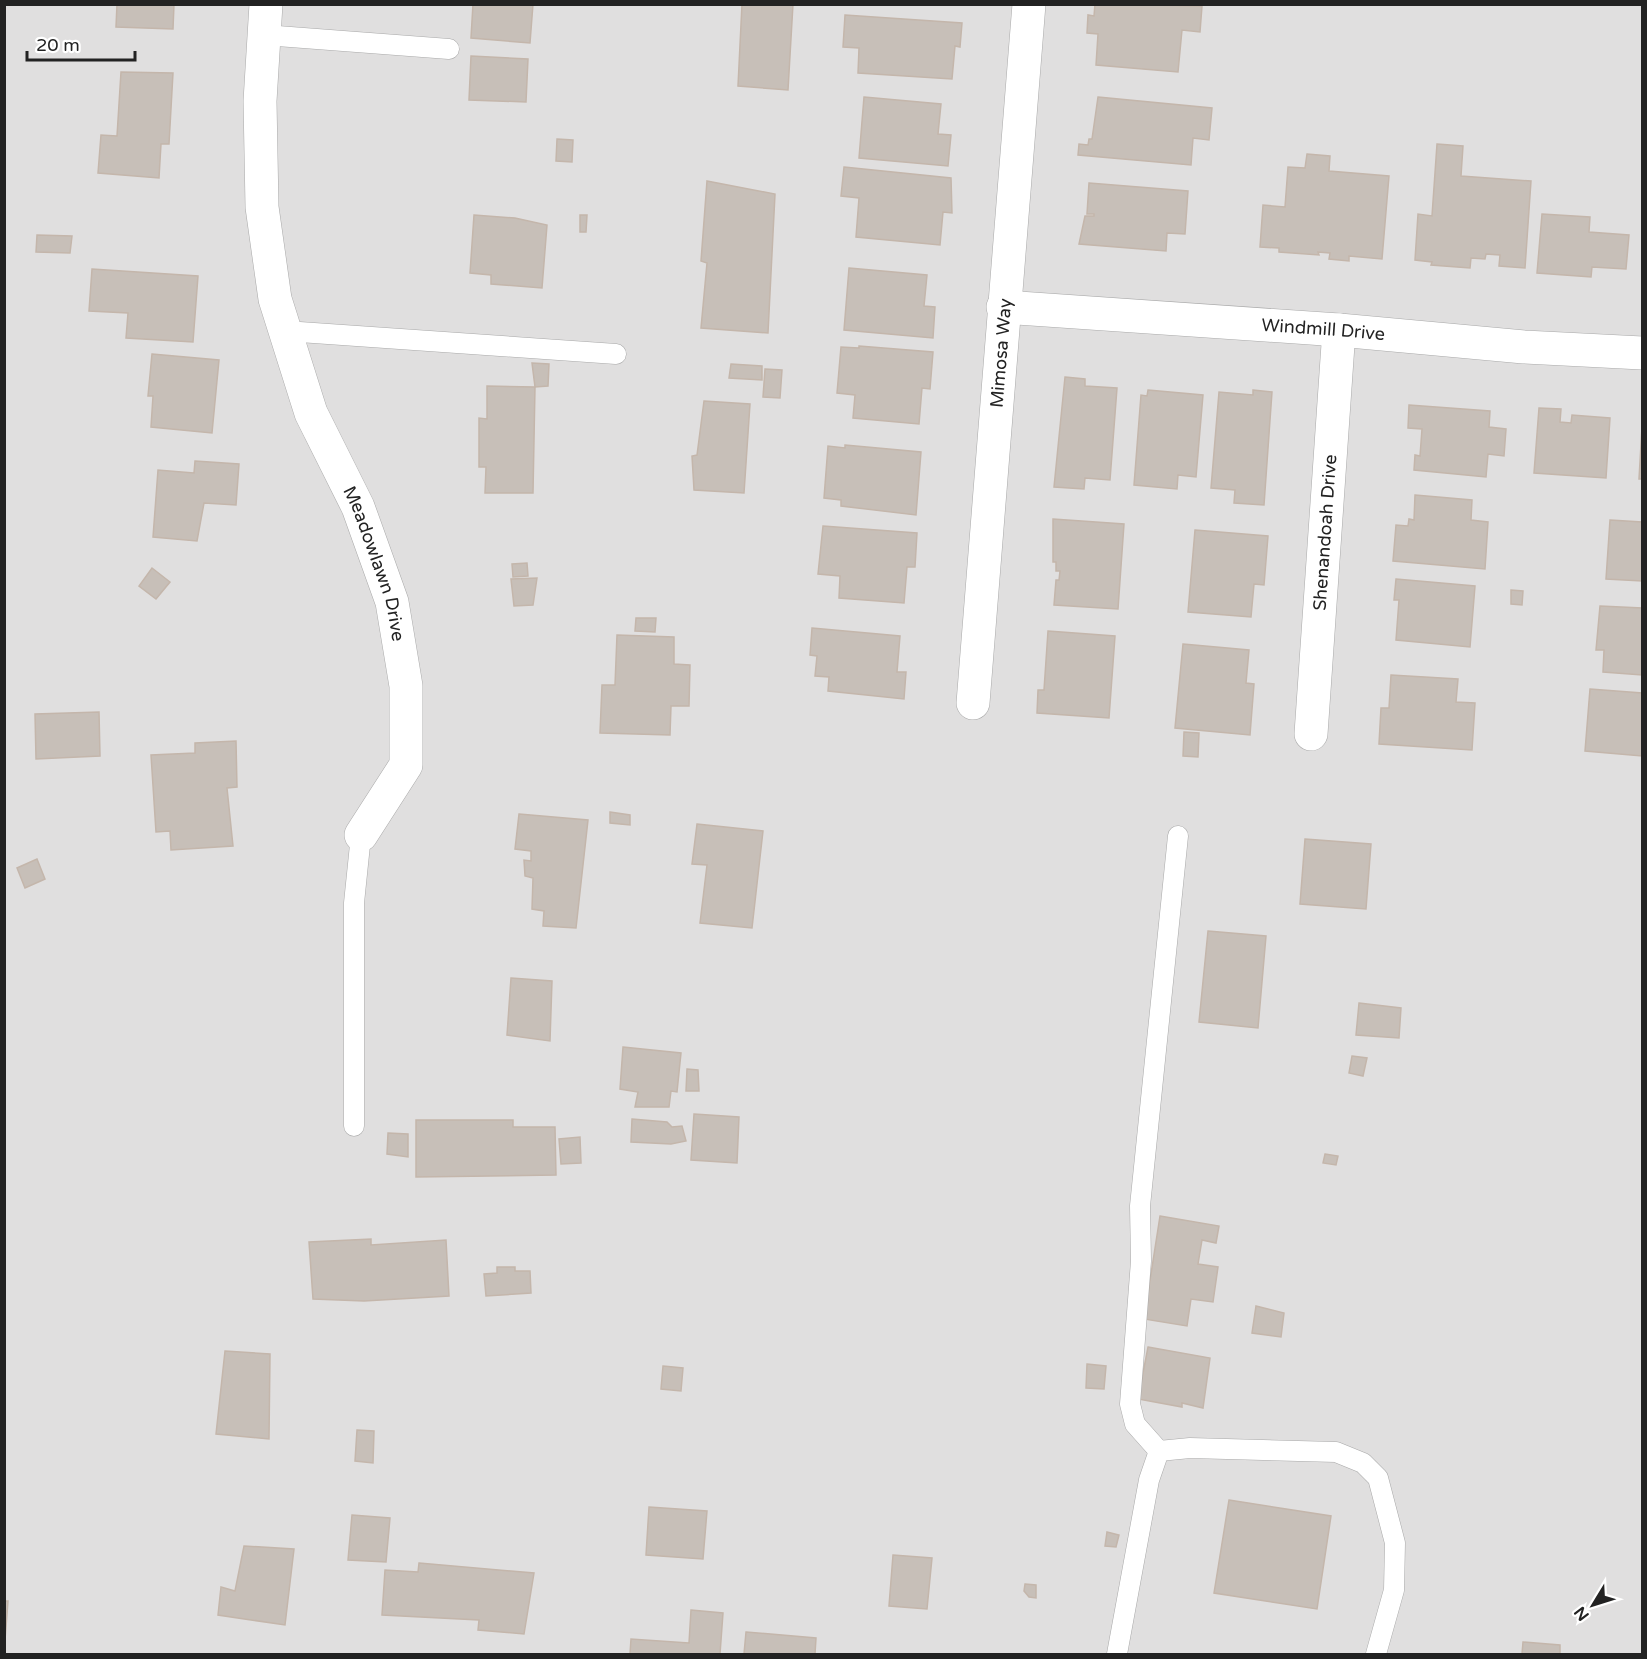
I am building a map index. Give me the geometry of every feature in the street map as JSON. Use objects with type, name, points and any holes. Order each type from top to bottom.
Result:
[{"type":"street","name":"Mimosa Way","points":[[973,703],[1029,4]]},
{"type":"street","name":"Meadowlawn Drive","points":[[265,20],[260,101],[262,207],[275,299],[311,413],[358,507],[392,602],[406,686],[406,765],[361,835]]},
{"type":"street","name":"Windmill Drive","points":[[1003,307],[1339,330],[1524,347],[1642,353]]},
{"type":"street","name":"Shenandoah Drive","points":[[1311,734],[1339,330]]},
{"type":"lane","points":[[265,20],[448,49]]},
{"type":"lane","points":[[285,331],[616,354]]},
{"type":"lane","name":"Meadowlawn Drive","points":[[354,1126],[354,903],[361,835]]},
{"type":"lane","points":[[1158,1451],[1135,1424],[1130,1404],[1141,1261],[1140,1206],[1178,836]]},
{"type":"lane","points":[[1158,1451],[1190,1448],[1336,1452],[1363,1463],[1378,1478],[1395,1543],[1394,1590],[1376,1654]]},
{"type":"lane","points":[[1117,1654],[1149,1480],[1158,1451]]},
{"type":"shaded area","points":[[5,5],[1642,5],[1642,1654],[5,1654]]},
{"type":"building","points":[[117,4],[174,4],[173,29],[116,27]]},
{"type":"building","points":[[473,4],[533,4],[530,43],[471,38]]},
{"type":"building","points":[[742,4],[793,4],[788,90],[738,86]]},
{"type":"building","points":[[1095,4],[1202,6],[1200,32],[1182,30],[1178,72],[1096,65],[1098,34],[1087,33],[1088,15],[1094,16]]},
{"type":"building","points":[[845,15],[962,23],[960,47],[955,46],[952,79],[858,73],[859,48],[843,47]]},
{"type":"building","points":[[471,56],[528,59],[526,102],[469,100]]},
{"type":"building","points":[[121,72],[173,73],[169,144],[161,144],[159,178],[98,173],[101,135],[117,136]]},
{"type":"building","points":[[864,97],[941,104],[938,134],[951,135],[948,166],[859,158]]},
{"type":"building","points":[[1098,97],[1212,108],[1209,140],[1193,138],[1191,165],[1078,155],[1079,144],[1088,145],[1089,139],[1092,139]]},
{"type":"building","points":[[557,139],[573,140],[572,162],[556,161]]},
{"type":"building","points":[[1437,144],[1463,146],[1461,176],[1531,181],[1525,268],[1499,266],[1500,255],[1486,254],[1485,259],[1471,258],[1470,268],[1431,265],[1432,262],[1415,260],[1418,214],[1432,216]]},
{"type":"building","points":[[1307,154],[1330,156],[1329,171],[1389,176],[1382,259],[1349,256],[1349,261],[1329,259],[1330,253],[1318,252],[1319,255],[1279,252],[1279,248],[1260,247],[1263,205],[1285,207],[1288,167],[1305,168]]},
{"type":"building","points":[[844,167],[951,178],[952,213],[943,212],[940,245],[856,237],[859,198],[841,196]]},
{"type":"building","points":[[707,181],[775,194],[768,333],[701,328],[707,263],[701,261]]},
{"type":"building","points":[[1089,183],[1188,191],[1185,234],[1167,233],[1166,251],[1079,244],[1085,216],[1094,216],[1094,214],[1087,214]]},
{"type":"building","points":[[1542,214],[1590,217],[1589,232],[1629,235],[1626,269],[1592,267],[1591,277],[1537,273]]},
{"type":"building","points":[[474,215],[515,218],[547,225],[542,288],[491,284],[491,275],[470,273]]},
{"type":"building","points":[[580,215],[587,215],[586,232],[580,232]]},
{"type":"building","points":[[37,235],[72,236],[70,253],[36,252]]},
{"type":"building","points":[[849,268],[927,275],[924,306],[935,307],[933,338],[844,330]]},
{"type":"building","points":[[92,269],[198,276],[193,342],[126,338],[128,313],[89,311]]},
{"type":"building","points":[[859,346],[933,352],[930,389],[922,388],[919,424],[853,418],[855,395],[837,393],[841,347],[859,348]]},
{"type":"building","points":[[152,354],[219,360],[212,433],[151,427],[153,396],[148,396]]},
{"type":"building","points":[[532,363],[549,364],[548,386],[535,387]]},
{"type":"building","points":[[731,364],[762,366],[762,380],[729,378]]},
{"type":"building","points":[[765,369],[782,370],[780,398],[763,397]]},
{"type":"building","points":[[1065,377],[1085,379],[1085,386],[1117,388],[1110,480],[1085,478],[1084,489],[1054,487]]},
{"type":"building","points":[[487,386],[535,387],[533,493],[485,493],[486,467],[479,467],[479,418],[487,419]]},
{"type":"building","points":[[1148,390],[1203,395],[1196,477],[1178,475],[1177,489],[1134,485],[1141,395],[1147,396]]},
{"type":"building","points":[[1253,390],[1272,392],[1264,505],[1234,503],[1235,490],[1211,488],[1219,392],[1253,395]]},
{"type":"building","points":[[704,401],[750,404],[744,493],[694,490],[692,456],[697,455]]},
{"type":"building","points":[[1409,405],[1490,411],[1489,427],[1506,429],[1504,456],[1488,454],[1486,477],[1414,470],[1415,455],[1420,456],[1422,429],[1408,428]]},
{"type":"building","points":[[1539,408],[1561,409],[1560,422],[1571,423],[1572,415],[1610,418],[1606,478],[1534,473]]},
{"type":"building","points":[[1642,427],[1642,479],[1639,479]]},
{"type":"building","points":[[845,445],[921,452],[916,515],[841,506],[841,500],[824,498],[828,446],[845,448]]},
{"type":"building","points":[[195,461],[239,464],[236,505],[204,503],[197,541],[153,537],[158,470],[194,473]]},
{"type":"building","points":[[1415,495],[1472,500],[1471,520],[1488,522],[1485,569],[1393,561],[1396,525],[1408,526],[1409,519],[1414,520]]},
{"type":"building","points":[[1053,519],[1124,524],[1118,609],[1054,605],[1056,580],[1059,580],[1060,571],[1056,571],[1056,562],[1053,562]]},
{"type":"building","points":[[1610,520],[1642,522],[1642,581],[1606,579]]},
{"type":"building","points":[[823,526],[917,533],[915,567],[907,567],[904,603],[839,598],[840,576],[818,574]]},
{"type":"building","points":[[1195,530],[1268,536],[1264,585],[1254,584],[1251,617],[1188,612]]},
{"type":"building","points":[[527,563],[528,576],[513,577],[512,564]]},
{"type":"building","points":[[152,568],[170,582],[156,599],[139,586]]},
{"type":"building","points":[[537,578],[533,605],[514,606],[511,579]]},
{"type":"building","points":[[1396,579],[1475,586],[1470,647],[1396,640],[1399,600],[1394,600]]},
{"type":"building","points":[[1511,590],[1523,591],[1522,605],[1511,604]]},
{"type":"building","points":[[1600,606],[1642,608],[1642,675],[1603,672],[1604,650],[1596,650]]},
{"type":"building","points":[[636,618],[656,618],[655,632],[635,631]]},
{"type":"building","points":[[812,628],[900,636],[897,672],[906,672],[904,699],[828,691],[829,677],[815,676],[817,656],[810,655]]},
{"type":"building","points":[[1048,631],[1115,636],[1109,718],[1037,713],[1038,690],[1044,690]]},
{"type":"building","points":[[617,635],[674,637],[674,664],[690,665],[689,706],[671,706],[670,735],[600,733],[602,685],[615,685]]},
{"type":"building","points":[[1183,644],[1249,650],[1246,683],[1254,684],[1250,735],[1175,728]]},
{"type":"building","points":[[1391,675],[1458,679],[1456,702],[1475,703],[1472,750],[1379,744],[1381,708],[1389,708]]},
{"type":"building","points":[[1590,689],[1642,693],[1642,756],[1585,751]]},
{"type":"building","points":[[99,712],[100,756],[36,759],[35,714]]},
{"type":"building","points":[[1184,732],[1199,733],[1198,757],[1183,756]]},
{"type":"building","points":[[236,741],[237,787],[227,788],[233,846],[171,850],[170,831],[156,832],[151,755],[195,753],[195,743]]},
{"type":"building","points":[[610,812],[630,815],[630,825],[610,823]]},
{"type":"building","points":[[519,814],[588,820],[576,928],[543,926],[544,911],[532,909],[533,878],[525,876],[524,860],[531,861],[531,851],[515,849]]},
{"type":"building","points":[[697,824],[763,831],[752,928],[700,923],[707,865],[692,864]]},
{"type":"building","points":[[1305,839],[1371,844],[1366,909],[1300,904]]},
{"type":"building","points":[[37,859],[45,879],[25,888],[17,868]]},
{"type":"building","points":[[1208,931],[1266,936],[1258,1028],[1199,1022]]},
{"type":"building","points":[[511,978],[552,981],[550,1041],[507,1035]]},
{"type":"building","points":[[1359,1003],[1401,1008],[1399,1038],[1356,1035]]},
{"type":"building","points":[[623,1047],[681,1053],[677,1092],[671,1091],[669,1107],[635,1107],[638,1092],[620,1089]]},
{"type":"building","points":[[1352,1056],[1367,1058],[1363,1076],[1349,1073]]},
{"type":"building","points":[[687,1069],[698,1070],[699,1091],[686,1091]]},
{"type":"building","points":[[694,1114],[739,1117],[737,1163],[691,1160]]},
{"type":"building","points":[[632,1119],[667,1122],[672,1127],[682,1126],[686,1141],[671,1144],[631,1142]]},
{"type":"building","points":[[416,1120],[513,1120],[513,1127],[555,1127],[556,1175],[416,1177]]},
{"type":"building","points":[[388,1133],[408,1134],[408,1157],[387,1154]]},
{"type":"building","points":[[580,1137],[581,1163],[561,1164],[559,1139]]},
{"type":"building","points":[[1325,1154],[1338,1156],[1336,1165],[1323,1163]]},
{"type":"building","points":[[1160,1216],[1219,1226],[1216,1243],[1202,1240],[1198,1264],[1218,1267],[1213,1302],[1191,1299],[1187,1326],[1144,1319]]},
{"type":"building","points":[[371,1239],[371,1245],[446,1240],[449,1296],[364,1301],[313,1299],[309,1242]]},
{"type":"building","points":[[497,1267],[515,1267],[515,1271],[530,1271],[531,1293],[486,1296],[484,1274],[497,1273]]},
{"type":"building","points":[[1256,1306],[1284,1313],[1281,1337],[1252,1333]]},
{"type":"building","points":[[1148,1347],[1210,1358],[1203,1408],[1182,1403],[1182,1407],[1138,1399]]},
{"type":"building","points":[[225,1351],[270,1354],[269,1439],[216,1434]]},
{"type":"building","points":[[1087,1364],[1106,1366],[1104,1389],[1086,1388]]},
{"type":"building","points":[[663,1366],[683,1368],[681,1391],[661,1389]]},
{"type":"building","points":[[357,1430],[374,1431],[373,1463],[355,1461]]},
{"type":"building","points":[[1229,1500],[1331,1516],[1317,1609],[1214,1593]]},
{"type":"building","points":[[649,1507],[707,1511],[703,1559],[646,1555]]},
{"type":"building","points":[[352,1515],[390,1518],[386,1562],[348,1560]]},
{"type":"building","points":[[1107,1532],[1119,1535],[1116,1547],[1105,1546]]},
{"type":"building","points":[[244,1546],[294,1549],[285,1625],[218,1615],[221,1587],[235,1591]]},
{"type":"building","points":[[893,1555],[932,1558],[927,1609],[889,1606]]},
{"type":"building","points":[[419,1563],[534,1573],[524,1634],[478,1630],[479,1620],[382,1615],[385,1570],[418,1572]]},
{"type":"building","points":[[1025,1584],[1036,1585],[1036,1598],[1029,1597],[1024,1591]]},
{"type":"building","points":[[4,1601],[8,1601],[4,1653]]},
{"type":"building","points":[[691,1610],[723,1613],[720,1654],[630,1654],[631,1639],[689,1643]]},
{"type":"building","points":[[746,1632],[816,1638],[815,1654],[744,1654]]},
{"type":"building","points":[[1523,1642],[1560,1645],[1560,1654],[1522,1654]]}]
